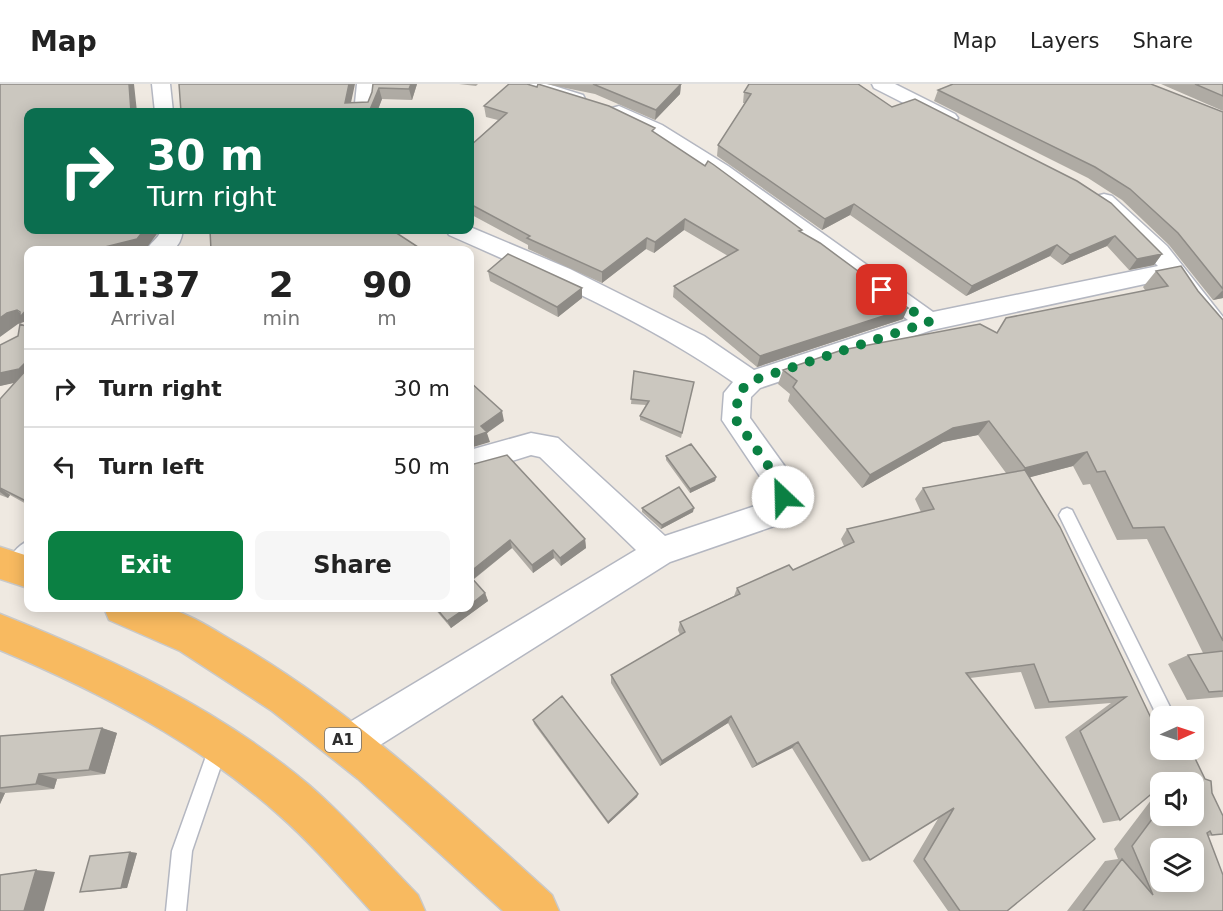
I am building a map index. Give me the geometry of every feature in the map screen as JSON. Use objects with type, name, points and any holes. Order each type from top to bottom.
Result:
[{"type":"highway","name":"A1","points":[[132,612],[192,637],[253,676],[348,744],[536,911]]},
{"type":"highway","points":[[0,632],[68,658],[220,742],[295,801],[402,911]]},
{"type":"street","points":[[161,84],[164,108]]},
{"type":"street","points":[[362,108],[366,84]]},
{"type":"street","points":[[530,84],[617,111],[655,129],[721,170],[929,322]]},
{"type":"street","points":[[881,84],[964,126]]},
{"type":"street","points":[[1088,190],[1113,207],[1141,232],[1215,313],[1223,335]]},
{"type":"street","points":[[164,246],[169,242],[171,234]]},
{"type":"street","points":[[466,234],[562,275],[695,343],[751,381]]},
{"type":"street","points":[[348,744],[660,552],[772,514],[783,497],[781,484],[736,420],[738,393],[751,381],[929,322],[1175,270]]},
{"type":"street","points":[[474,461],[531,444],[548,447],[660,552]]},
{"type":"lane","points":[[1067,514],[1161,706]]},
{"type":"lane","points":[[176,911],[182,851],[220,742]]},
{"type":"building","points":[[0,84],[129,84],[131,108],[24,108],[24,234],[141,234],[137,239],[109,246],[24,246],[24,312],[20,317],[20,312],[17,310],[0,318]]},
{"type":"building","points":[[179,84],[349,84],[345,103],[368,102],[373,84],[411,84],[409,89],[379,88],[371,108],[181,108]]},
{"type":"building","points":[[509,84],[527,84],[537,87],[538,84],[609,106],[655,128],[652,131],[705,166],[708,161],[714,165],[802,230],[799,231],[820,243],[908,308],[760,356],[674,286],[738,250],[685,219],[655,242],[647,238],[602,272],[527,238],[530,236],[474,206],[474,142],[507,113],[484,106]]},
{"type":"building","points":[[593,84],[681,84],[656,110]]},
{"type":"building","points":[[749,84],[858,84],[892,107],[915,99],[1077,181],[1111,203],[1162,254],[1137,259],[1115,236],[1070,255],[1057,245],[972,286],[854,204],[825,219],[718,145],[751,94],[744,92]]},
{"type":"building","points":[[953,84],[1151,84],[1223,112],[1223,289],[1178,233],[1130,189],[1095,167],[938,90]]},
{"type":"building","points":[[1195,84],[1223,84],[1223,96]]},
{"type":"building","points":[[210,234],[398,234],[416,246],[211,246]]},
{"type":"building","points":[[508,254],[582,288],[557,307],[488,271]]},
{"type":"building","points":[[1181,266],[1198,291],[1223,320],[1223,641],[1164,527],[1133,528],[1105,471],[1097,472],[1087,452],[1025,468],[989,421],[953,428],[870,475],[793,387],[797,381],[783,370],[842,350],[980,324],[997,333],[1006,318],[1168,286],[1156,271]]},
{"type":"building","points":[[20,324],[24,326],[24,364],[19,369],[0,373],[0,345],[18,336]]},
{"type":"building","points":[[634,371],[694,382],[682,433],[640,416],[649,401],[631,399]]},
{"type":"building","points":[[24,372],[24,500],[0,488],[0,399]]},
{"type":"building","points":[[474,386],[502,411],[481,426],[487,432],[474,437]]},
{"type":"building","points":[[691,444],[716,477],[690,489],[666,456]]},
{"type":"building","points":[[507,455],[585,539],[560,558],[553,550],[532,565],[510,540],[474,569],[474,464]]},
{"type":"building","points":[[1025,470],[1060,527],[1150,716],[1150,760],[1196,760],[1202,772],[1150,772],[1150,795],[1120,820],[1080,731],[1126,697],[1049,702],[1034,664],[966,673],[1095,839],[1007,911],[960,911],[924,859],[954,808],[870,860],[798,742],[757,764],[731,716],[662,761],[611,675],[685,632],[680,622],[740,594],[737,588],[789,565],[793,570],[854,542],[847,529],[934,509],[923,488]]},
{"type":"building","points":[[679,487],[694,508],[662,525],[642,508]]},
{"type":"building","points":[[474,581],[485,593],[474,602]]},
{"type":"building","points":[[439,612],[460,612],[447,621]]},
{"type":"building","points":[[1223,651],[1223,691],[1209,692],[1188,655]]},
{"type":"building","points":[[562,696],[638,794],[608,822],[533,720]]},
{"type":"building","points":[[102,728],[89,770],[39,774],[36,784],[0,788],[0,736]]},
{"type":"building","points":[[1204,777],[1211,781],[1212,793],[1223,816],[1223,834],[1212,835],[1210,831],[1207,833],[1223,875],[1223,911],[1083,911],[1122,859],[1153,895],[1152,892],[1204,892],[1204,838],[1150,838],[1150,888],[1132,846],[1150,822],[1150,826],[1204,826]]},
{"type":"building","points":[[130,852],[121,888],[80,892],[90,856]]},
{"type":"building","points":[[36,870],[24,911],[0,911],[0,875]]},
{"type":"route","points":[[783,497],[781,484],[736,420],[738,393],[751,381],[929,322],[882,290]]}]
